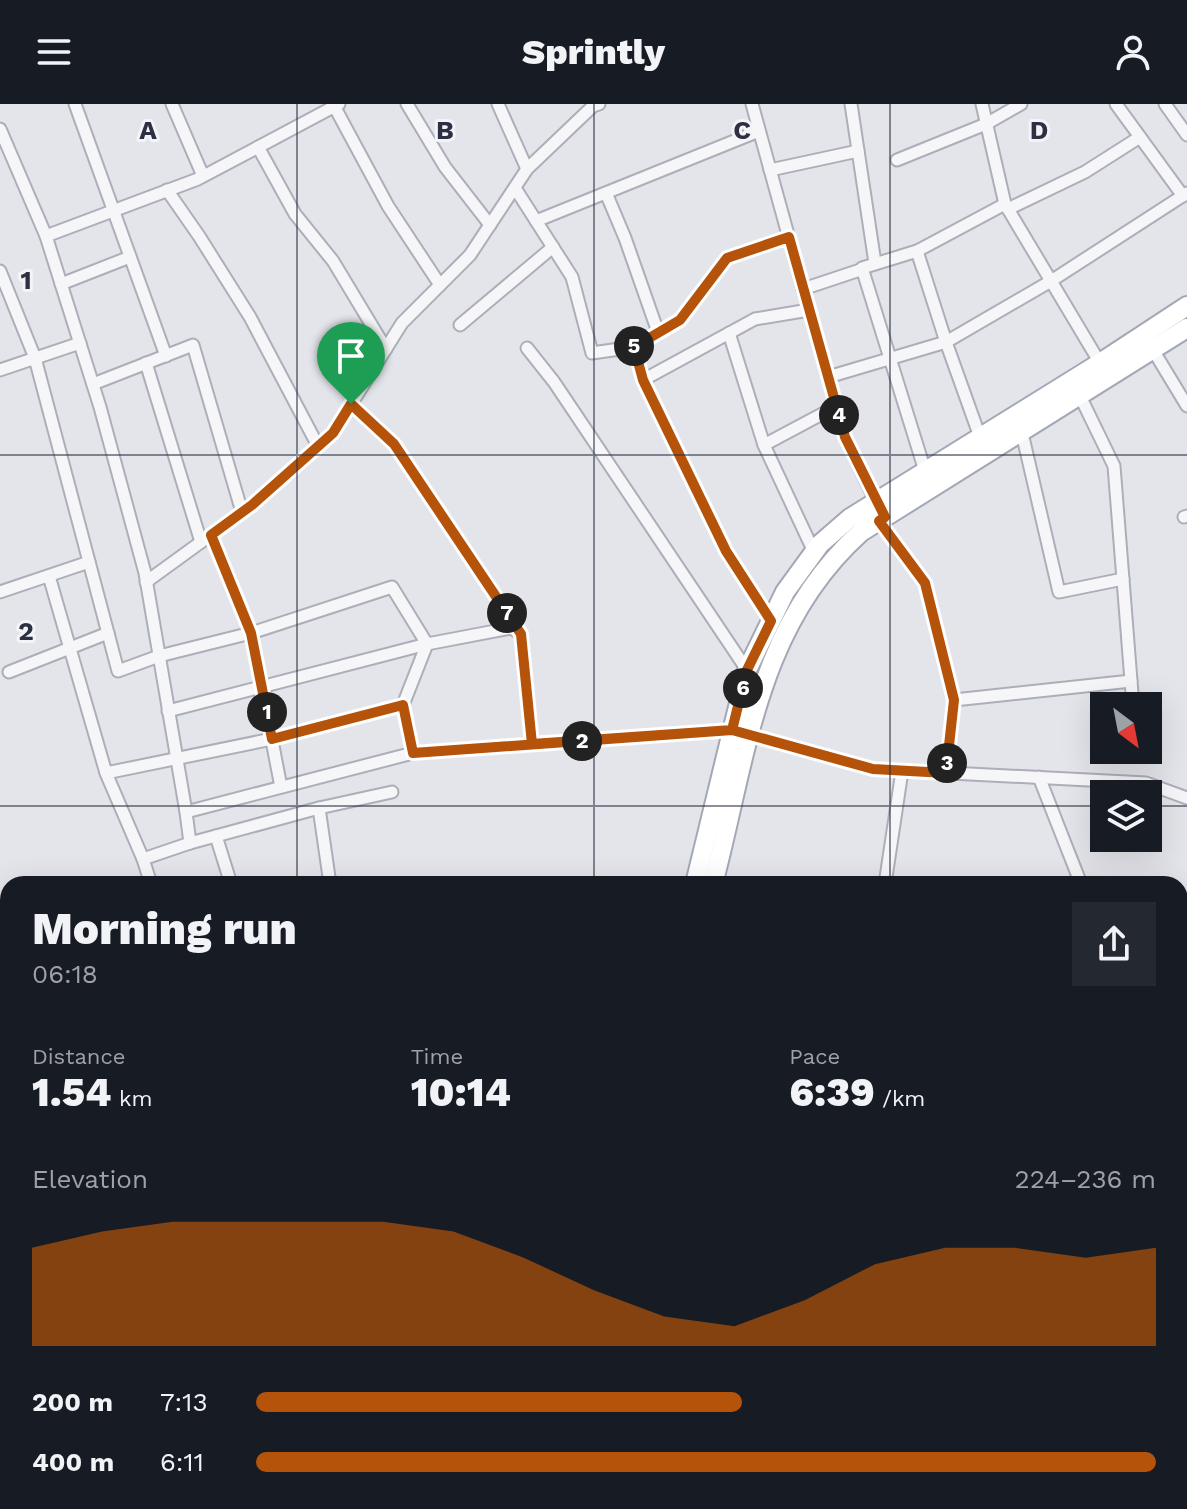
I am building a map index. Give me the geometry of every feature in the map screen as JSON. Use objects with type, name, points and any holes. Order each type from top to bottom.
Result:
[{"type":"main road","points":[[714,876],[724,809],[741,732],[747,670],[785,592],[814,552],[850,518],[879,513],[1022,433],[1080,396],[1105,371],[1187,306]]},
{"type":"main road","points":[[741,732],[767,669],[801,601],[834,556],[925,471],[980,437],[1105,371],[1153,350],[1187,328]]},
{"type":"main road","points":[[698,876],[724,809]]},
{"type":"street","points":[[75,104],[166,356]]},
{"type":"street","points":[[172,104],[203,176]]},
{"type":"street","points":[[407,104],[445,167],[490,225]]},
{"type":"street","points":[[498,104],[527,169]]},
{"type":"street","points":[[752,104],[845,437],[879,513],[925,583],[954,700],[946,773]]},
{"type":"street","points":[[851,104],[875,263]]},
{"type":"street","points":[[982,104],[1007,207],[1105,371]]},
{"type":"street","points":[[897,160],[986,124],[1021,104]]},
{"type":"street","points":[[828,377],[946,342],[1051,281],[1185,194],[1116,104]]},
{"type":"street","points":[[1165,104],[1187,135]]},
{"type":"street","points":[[46,236],[203,176],[336,105],[388,206],[440,285]]},
{"type":"street","points":[[146,582],[242,512],[333,433],[402,323],[470,255],[527,169],[594,105]]},
{"type":"street","points":[[0,129],[46,236],[93,384],[146,582],[190,843]]},
{"type":"street","points":[[536,221],[759,131]]},
{"type":"street","points":[[803,289],[917,251],[1085,172],[1140,137]]},
{"type":"street","points":[[258,147],[295,214],[333,261],[386,349]]},
{"type":"street","points":[[770,170],[858,151]]},
{"type":"street","points":[[515,188],[572,277],[592,353],[634,347],[680,320],[727,258],[789,237]]},
{"type":"street","points":[[167,190],[250,317],[318,446]]},
{"type":"street","points":[[606,193],[658,332]]},
{"type":"street","points":[[460,325],[553,247]]},
{"type":"street","points":[[917,251],[980,437]]},
{"type":"street","points":[[61,284],[130,257]]},
{"type":"street","points":[[863,269],[925,471]]},
{"type":"street","points":[[0,271],[35,358],[118,671],[159,656],[251,633],[392,587],[427,644]]},
{"type":"street","points":[[643,380],[755,319],[809,310]]},
{"type":"street","points":[[729,333],[764,445],[814,552]]},
{"type":"street","points":[[0,370],[80,343]]},
{"type":"street","points":[[93,384],[193,345],[242,512]]},
{"type":"street","points":[[634,347],[643,380],[726,551],[771,621]]},
{"type":"street","points":[[527,348],[554,382],[747,670]]},
{"type":"street","points":[[1153,350],[1187,406]]},
{"type":"street","points":[[146,363],[206,538],[251,633],[281,787]]},
{"type":"street","points":[[1080,396],[1114,466],[1132,692]]},
{"type":"street","points":[[351,404],[394,444],[521,634],[532,744]]},
{"type":"street","points":[[764,445],[837,406]]},
{"type":"street","points":[[1022,433],[1059,592],[1123,579]]},
{"type":"street","points":[[0,592],[89,562]]},
{"type":"street","points":[[49,576],[106,773],[148,876]]},
{"type":"street","points":[[168,711],[427,644],[511,628],[521,634]]},
{"type":"street","points":[[9,672],[108,633]]},
{"type":"street","points":[[413,753],[403,705],[427,644]]},
{"type":"street","points":[[954,700],[1131,681]]},
{"type":"street","points":[[106,773],[272,739],[403,705]]},
{"type":"street","points":[[186,812],[413,753],[741,732],[873,769],[1146,783],[1187,798]]},
{"type":"street","points":[[886,876],[902,771]]},
{"type":"street","points":[[1039,777],[1078,876]]},
{"type":"street","points":[[143,859],[319,808],[392,792]]},
{"type":"street","points":[[319,808],[329,876]]},
{"type":"street","points":[[216,836],[228,876]]},
{"type":"route","points":[[351,404],[333,433],[252,505],[211,535],[251,633],[272,739],[403,705],[413,753],[732,730],[873,769],[946,773],[954,700],[925,583],[879,521],[885,517],[845,437],[789,237],[727,258],[680,320],[634,347],[643,380],[726,551],[771,621],[747,670],[732,730],[532,744],[521,634],[394,444],[351,404]]}]
